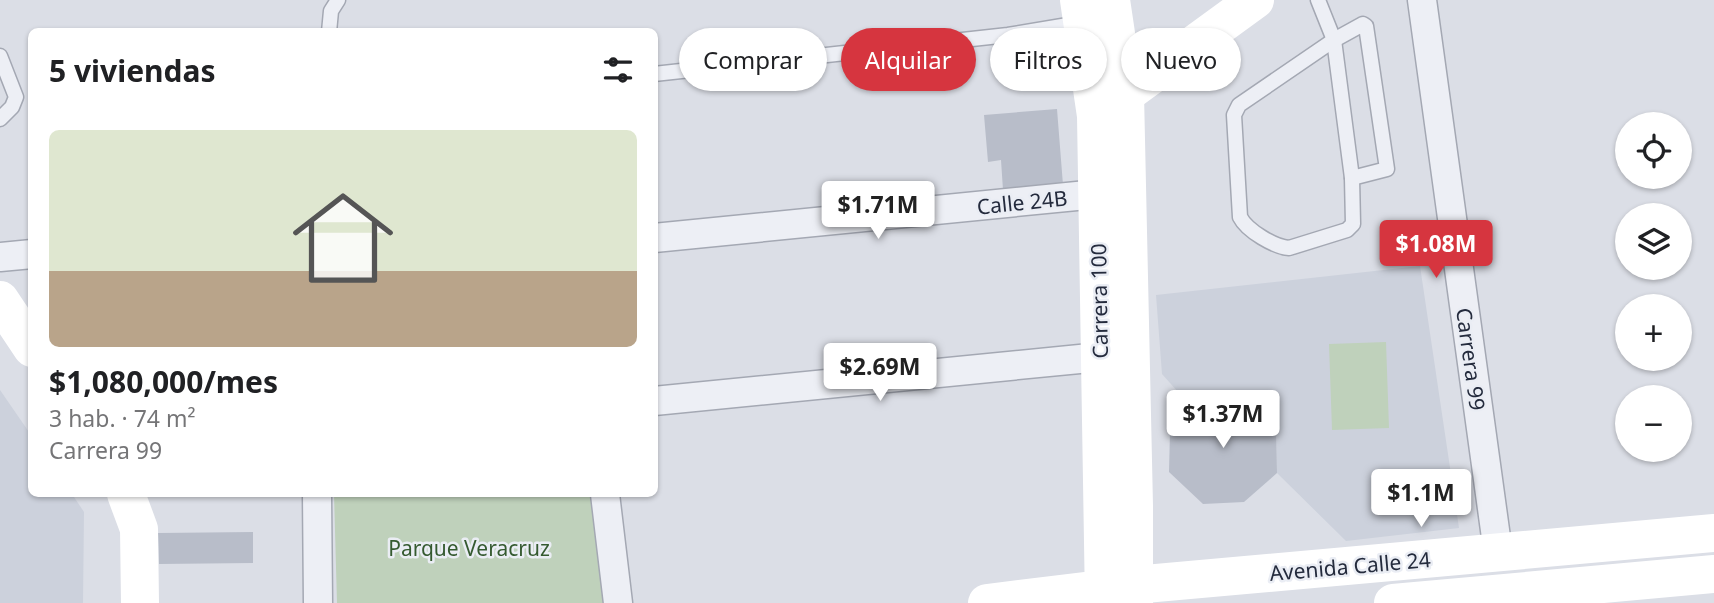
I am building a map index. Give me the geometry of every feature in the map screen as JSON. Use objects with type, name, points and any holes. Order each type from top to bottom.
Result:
[{"type":"main road","points":[[1110,105],[1255,0]]},
{"type":"main road","name":"Carrera 100","points":[[1090,8],[1110,105],[1134,506],[1119,595]]},
{"type":"main road","name":"Carrera 100","points":[[1110,105],[1097,194],[1100,357],[1119,595]]},
{"type":"main road","points":[[0,300],[28,342]]},
{"type":"main road","points":[[128,497],[140,511],[140,603]]},
{"type":"main road","name":"Avenida Calle 24","points":[[987,603],[1119,595],[1498,552],[1714,533]]},
{"type":"main road","name":"Avenida Calle 24","points":[[1393,603],[1714,574]]},
{"type":"street","name":"Carrera 99","points":[[1422,0],[1498,552]]},
{"type":"street","name":"Calle 24B","points":[[658,238],[1097,194]]},
{"type":"street","points":[[0,257],[28,254]]},
{"type":"street","points":[[658,401],[1100,357]]},
{"type":"street","points":[[317,497],[318,603]]},
{"type":"street","points":[[606,497],[618,603]]},
{"type":"lane","points":[[329,28],[331,11],[338,0]]},
{"type":"lane","points":[[1318,0],[1334,40],[1352,178],[1353,224],[1347,230],[1289,248],[1282,247],[1249,228],[1240,218],[1234,115],[1239,105],[1334,40],[1363,24],[1366,26],[1387,166],[1385,170],[1352,178]]},
{"type":"lane","points":[[658,74],[1008,35],[1090,8]]},
{"type":"lane","points":[[0,56],[16,97],[12,107],[0,119]]},
{"type":"shaded area","points":[[1420,266],[1459,528],[1346,541],[1277,473],[1276,425],[1242,396],[1192,403],[1162,374],[1156,295]]},
{"type":"shaded area","points":[[0,390],[28,431],[28,497],[74,497],[84,512],[83,603],[0,603]]},
{"type":"green space","points":[[1386,342],[1389,428],[1332,430],[1329,344]]},
{"type":"green space","name":"Parque Veracruz","points":[[334,497],[595,497],[612,603],[337,603]]},
{"type":"building","points":[[1057,109],[1063,185],[1003,190],[1001,160],[988,162],[984,115]]},
{"type":"building","points":[[1242,396],[1276,425],[1277,473],[1244,502],[1203,504],[1169,472],[1170,432],[1192,403]]},
{"type":"building","points":[[253,532],[253,563],[159,564],[158,533]]}]
